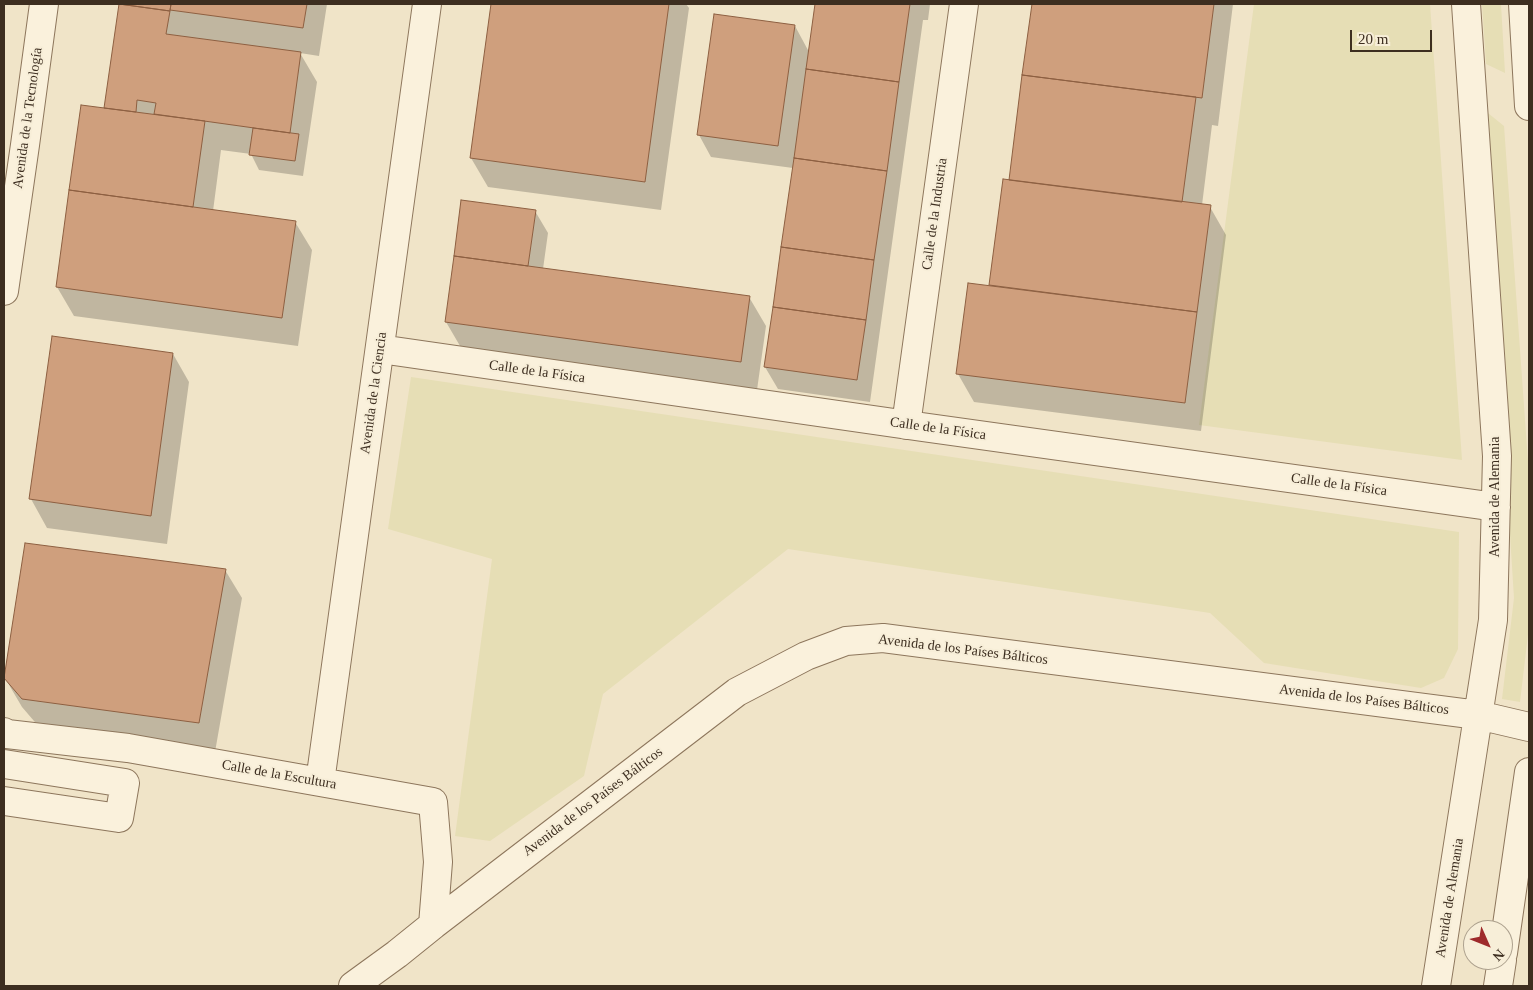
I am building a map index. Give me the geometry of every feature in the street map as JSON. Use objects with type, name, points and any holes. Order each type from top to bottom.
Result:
[{"type":"street","name":"Avenida de la Tecnología","points":[[4,291],[15,144],[44,4]]},
{"type":"street","name":"Avenida de la Ciencia","points":[[320,782],[428,4]]},
{"type":"street","name":"Calle de la Industria","points":[[906,425],[964,4]]},
{"type":"street","name":"Avenida de Alemania","points":[[1436,986],[1493,620],[1497,456],[1466,4]]},
{"type":"street","points":[[1522,4],[1529,106]]},
{"type":"street","name":"Calle de la Física","points":[[380,349],[906,425],[1496,507]]},
{"type":"street","name":"Avenida de los Países Bálticos","points":[[353,986],[737,692],[806,656],[846,641],[884,638],[1478,715],[1529,727]]},
{"type":"street","name":"Calle de la Escultura","points":[[4,732],[7,734],[128,748],[433,802],[438,862],[433,925]]},
{"type":"street","points":[[4,764],[125,783],[119,818],[4,801]]},
{"type":"street","points":[[1508,920],[1529,772]]},
{"type":"street","points":[[1498,986],[1500,970]]},
{"type":"shaded area","points":[[1254,4],[1430,4],[1462,460],[1199,425]]},
{"type":"shaded area","points":[[1482,4],[1501,4],[1505,73],[1486,64]]},
{"type":"shaded area","points":[[1483,109],[1504,126],[1529,476],[1529,626],[1520,702],[1502,699],[1514,598]]},
{"type":"shaded area","points":[[411,377],[1459,532],[1458,649],[1444,678],[1421,688],[1264,663],[1210,613],[788,549],[603,694],[584,776],[490,841],[455,836],[492,559],[388,529]]},
{"type":"building","points":[[119,4],[171,4],[170,11]]},
{"type":"building","points":[[119,4],[170,11],[166,34],[301,52],[290,133],[154,114],[156,103],[137,100],[136,112],[104,108]]},
{"type":"building","points":[[171,4],[307,4],[303,28],[170,10]]},
{"type":"building","points":[[491,4],[669,4],[645,182],[470,158]]},
{"type":"building","points":[[815,4],[910,4],[899,82],[806,69]]},
{"type":"building","points":[[1032,4],[1214,4],[1202,98],[1022,75]]},
{"type":"building","points":[[714,14],[795,25],[778,146],[697,135]]},
{"type":"building","points":[[806,69],[899,82],[887,171],[794,158]]},
{"type":"building","points":[[1022,75],[1196,97],[1182,202],[1009,180]]},
{"type":"building","points":[[81,105],[205,121],[193,207],[69,190]]},
{"type":"building","points":[[253,128],[299,134],[295,161],[249,155]]},
{"type":"building","points":[[794,158],[887,171],[874,260],[781,247]]},
{"type":"building","points":[[1003,179],[1211,205],[1197,312],[989,285]]},
{"type":"building","points":[[69,190],[296,221],[282,318],[56,287]]},
{"type":"building","points":[[461,200],[536,210],[528,266],[454,256]]},
{"type":"building","points":[[781,247],[874,260],[866,320],[773,307]]},
{"type":"building","points":[[454,256],[750,296],[741,362],[445,322]]},
{"type":"building","points":[[968,283],[1197,312],[1185,403],[956,374]]},
{"type":"building","points":[[773,307],[866,320],[857,380],[764,367]]},
{"type":"building","points":[[52,336],[173,353],[151,516],[29,499]]},
{"type":"building","points":[[25,543],[226,569],[199,723],[22,699],[4,678]]}]
